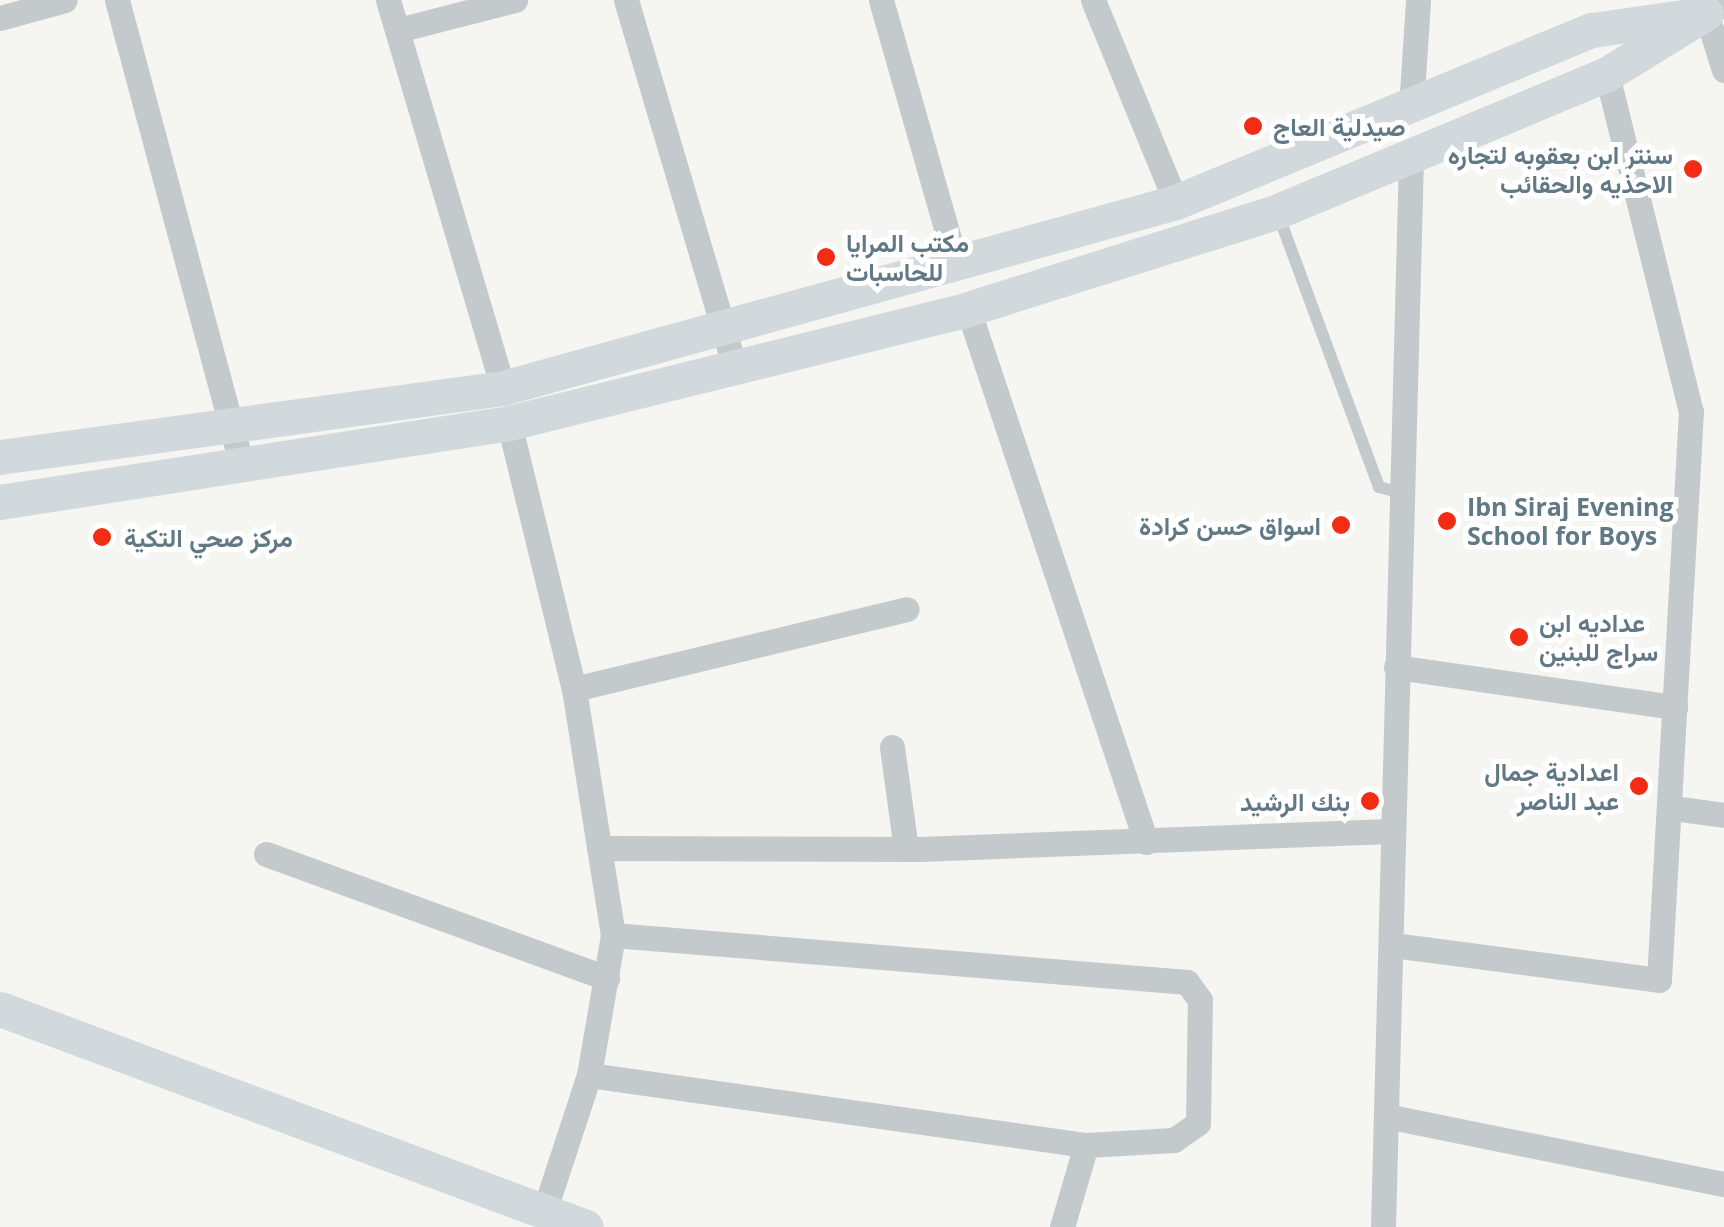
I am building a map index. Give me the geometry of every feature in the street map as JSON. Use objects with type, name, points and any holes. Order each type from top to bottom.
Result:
[{"type":"street","points":[[0,18],[64,0]]},
{"type":"street","points":[[117,0],[242,465]]},
{"type":"street","points":[[388,0],[506,405],[574,688],[613,936],[589,1075],[544,1212]]},
{"type":"street","points":[[398,30],[515,0]]},
{"type":"street","points":[[626,0],[727,330],[736,371]]},
{"type":"street","points":[[881,0],[957,267]]},
{"type":"street","points":[[1093,0],[1176,202]]},
{"type":"street","points":[[1411,109],[1418,0]]},
{"type":"street","points":[[0,458],[232,428],[506,405],[736,371],[968,309],[1278,211],[1607,74],[1715,9]]},
{"type":"street","points":[[0,502],[242,465],[506,405],[727,330],[1176,202],[1411,109],[1592,30],[1715,9]]},
{"type":"street","points":[[1715,9],[1724,70]]},
{"type":"street","points":[[1393,946],[1659,980],[1672,808],[1691,412],[1607,74]]},
{"type":"street","points":[[1383,1227],[1411,156]]},
{"type":"street","points":[[968,309],[1146,842]]},
{"type":"street","points":[[574,688],[906,609]]},
{"type":"street","points":[[1396,667],[1675,707]]},
{"type":"street","points":[[892,747],[906,850]]},
{"type":"street","points":[[1672,808],[1724,815]]},
{"type":"street","points":[[599,848],[906,850],[1391,831]]},
{"type":"street","points":[[266,854],[607,978]]},
{"type":"street","points":[[589,1075],[1086,1144],[1174,1140],[1198,1122],[1200,1000],[1187,982],[613,936]]},
{"type":"street","points":[[0,1009],[586,1227]]},
{"type":"street","points":[[1386,1116],[1724,1184]]},
{"type":"street","points":[[1062,1227],[1086,1144]]},
{"type":"lane","points":[[1278,211],[1379,487],[1402,493]]},
{"type":"place","name":"صيدلية العاج","points":[[1253,126]]},
{"type":"place","name":"سنتر ابن بعقوبه لتجاره الاحذيه والحقائب","points":[[1693,169]]},
{"type":"place","name":"مكتب المرايا للحاسبات","points":[[826,257]]},
{"type":"place","name":"Ibn Siraj Evening School for Boys","points":[[1447,521]]},
{"type":"place","name":"اسواق حسن كرادة","points":[[1341,525]]},
{"type":"place","name":"مركز صحي التكية","points":[[102,537]]},
{"type":"place","name":"عداديه ابن سراج للبنين","points":[[1519,637]]},
{"type":"place","name":"اعدادية جمال عبد الناصر","points":[[1639,786]]},
{"type":"place","name":"بنك الرشيد","points":[[1370,801]]}]
